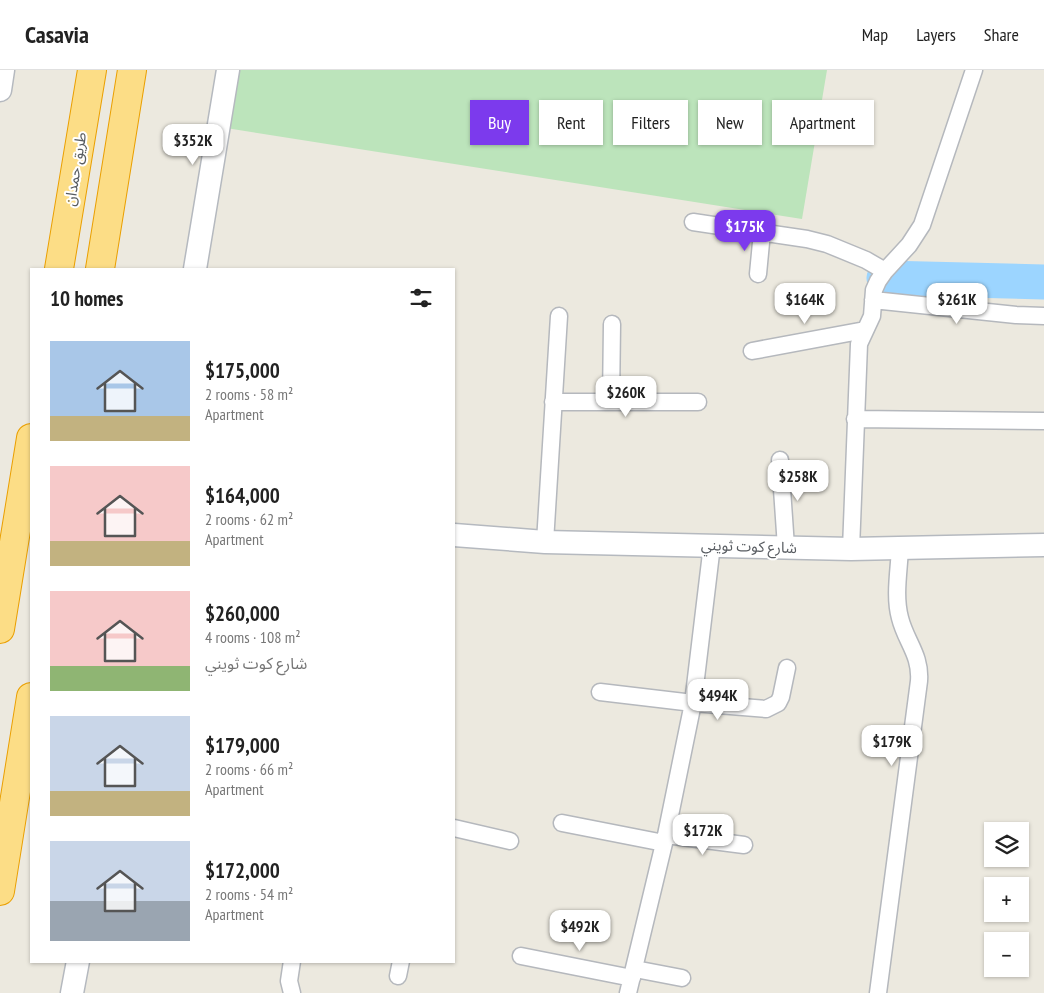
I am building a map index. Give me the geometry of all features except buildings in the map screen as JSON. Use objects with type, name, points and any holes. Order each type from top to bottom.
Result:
[{"type":"highway","name":"طريق حمدان","points":[[59,268],[92,70]]},
{"type":"highway","points":[[100,268],[132,70]]},
{"type":"highway","points":[[0,629],[30,444]]},
{"type":"highway","points":[[0,891],[30,703]]},
{"type":"main road","points":[[0,90],[3,70]]},
{"type":"main road","points":[[195,268],[228,70]]},
{"type":"main road","name":"شارع كوت ثويني","points":[[455,536],[545,542],[851,548],[1044,545]]},
{"type":"main road","points":[[72,993],[78,963]]},
{"type":"street","points":[[851,548],[859,344],[872,316],[874,290],[885,271],[909,245],[922,225],[974,70]]},
{"type":"street","points":[[693,222],[807,239],[827,244],[866,260],[885,271]]},
{"type":"street","points":[[758,274],[762,232]]},
{"type":"street","points":[[873,300],[1016,315],[1044,316]]},
{"type":"street","points":[[545,542],[558,316]]},
{"type":"street","points":[[611,402],[612,324]]},
{"type":"street","points":[[752,351],[865,330]]},
{"type":"street","points":[[553,402],[698,402]]},
{"type":"street","points":[[855,419],[1044,421]]},
{"type":"street","points":[[780,460],[786,547]]},
{"type":"street","points":[[632,980],[665,839],[693,703],[712,545]]},
{"type":"street","points":[[878,993],[920,672],[918,662],[900,620],[898,609],[900,548]]},
{"type":"street","points":[[600,692],[766,709],[778,703],[787,668]]},
{"type":"street","points":[[562,823],[665,839],[744,845]]},
{"type":"street","points":[[455,828],[510,841]]},
{"type":"street","points":[[521,956],[632,980],[682,978]]},
{"type":"street","points":[[292,963],[289,981],[292,993]]},
{"type":"green space","points":[[236,70],[827,70],[822,100],[772,100],[772,145],[814,145],[802,219],[226,128]]},
{"type":"waterway","points":[[884,278],[1044,282]]}]
